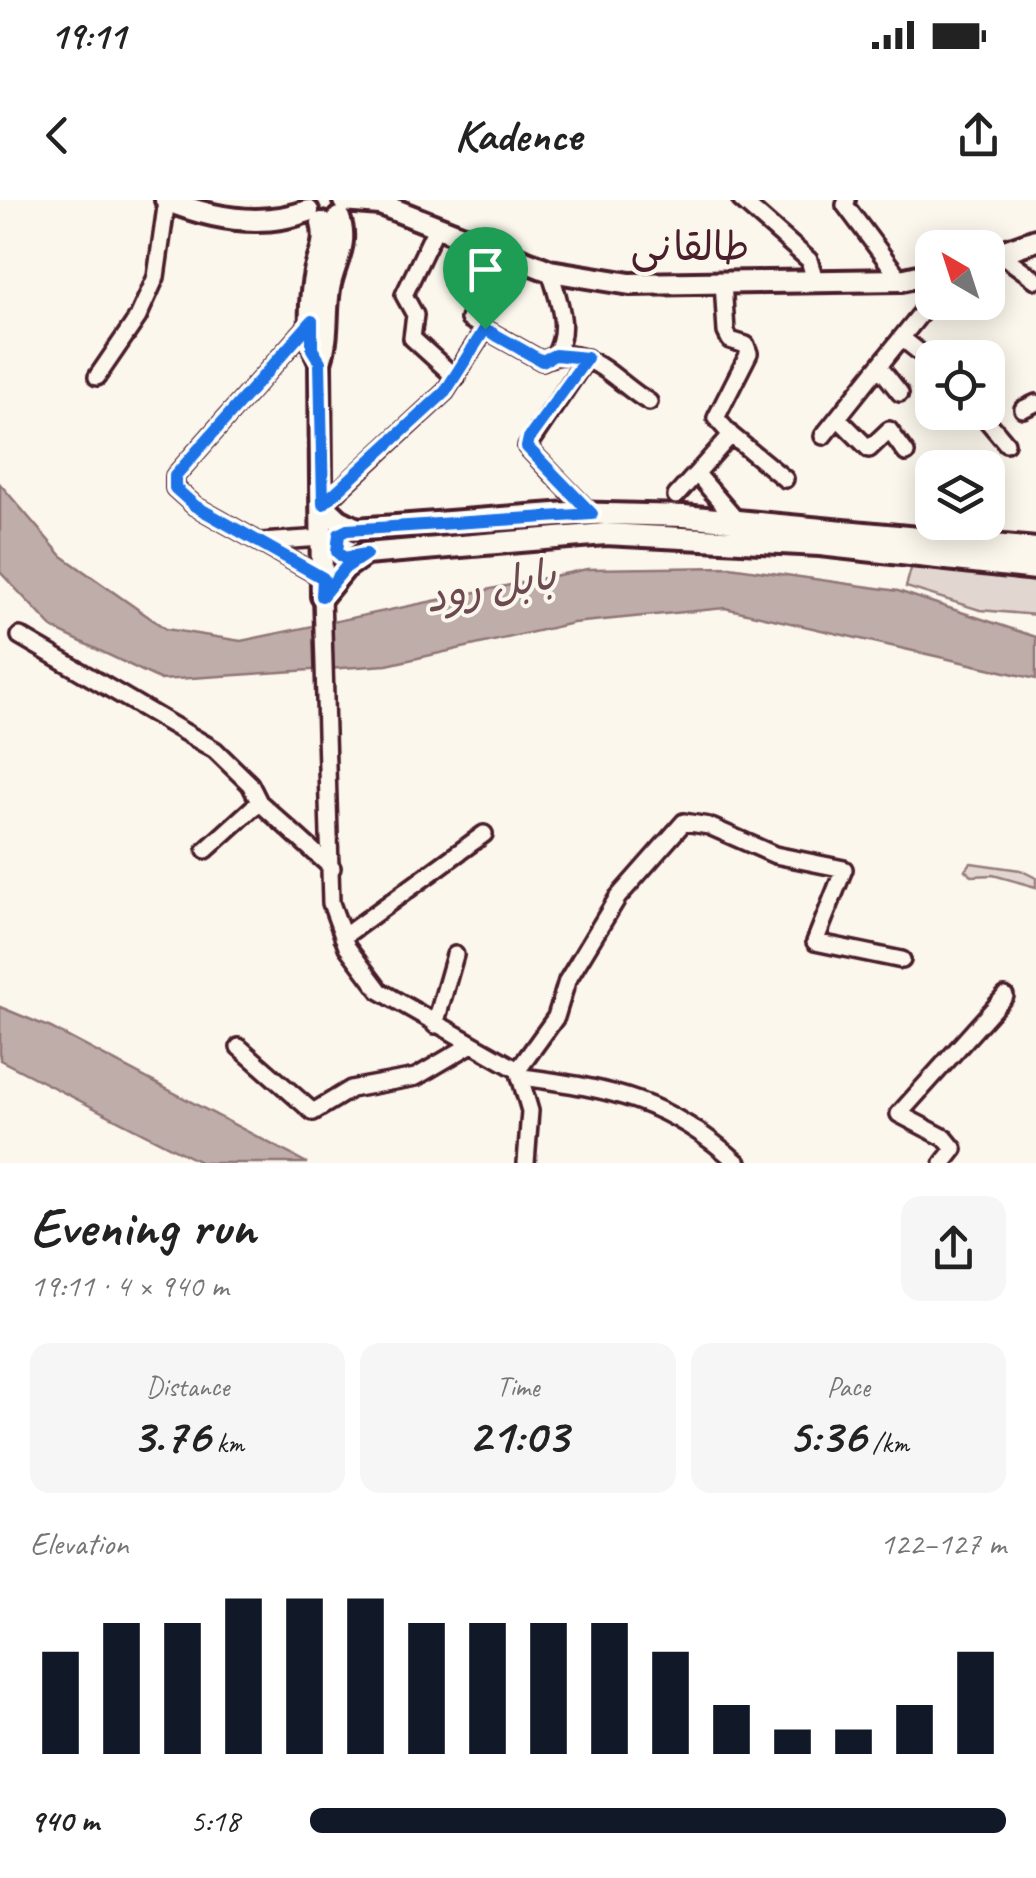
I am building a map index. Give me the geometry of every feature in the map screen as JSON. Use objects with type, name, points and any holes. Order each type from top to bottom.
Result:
[{"type":"main road","name":"طالقانی","points":[[166,200],[248,221],[329,210],[394,209],[550,272],[630,284],[915,277]]},
{"type":"main road","points":[[329,210],[369,202],[394,209]]},
{"type":"main road","points":[[320,362],[312,349],[312,321],[315,273],[329,210]]},
{"type":"main road","points":[[323,587],[320,362],[327,342],[329,284],[344,241],[329,210]]},
{"type":"main road","points":[[1005,251],[1036,240]]},
{"type":"main road","points":[[323,504],[339,520],[358,529]]},
{"type":"main road","points":[[592,514],[711,518],[1036,553],[1036,568],[820,545],[605,534],[344,558],[334,545],[339,534],[358,529],[592,514]]},
{"type":"main road","points":[[323,587],[366,554]]},
{"type":"street","points":[[97,376],[138,318],[156,277],[166,200]]},
{"type":"street","points":[[742,200],[809,260],[815,280]]},
{"type":"street","points":[[847,200],[844,205],[901,280]]},
{"type":"street","points":[[437,226],[404,295],[415,315],[412,338],[456,378]]},
{"type":"street","points":[[1005,262],[1036,280]]},
{"type":"street","points":[[550,272],[563,319],[564,340],[555,355]]},
{"type":"street","points":[[723,281],[726,332],[730,340],[746,344],[749,353],[716,418],[784,478]]},
{"type":"street","points":[[480,298],[469,319],[485,329],[542,361],[555,355],[587,358],[619,376],[624,388],[649,402]]},
{"type":"street","points":[[823,436],[916,320]]},
{"type":"street","points":[[312,321],[175,476],[180,496],[260,542],[323,587],[332,904],[344,937],[380,991],[435,1025],[520,1073],[662,1108],[704,1133],[738,1163]]},
{"type":"street","points":[[323,504],[456,378],[485,329]]},
{"type":"street","points":[[902,338],[915,348]]},
{"type":"street","points":[[587,358],[529,438],[527,447],[592,514]]},
{"type":"street","points":[[880,369],[900,394]]},
{"type":"street","points":[[838,418],[868,449],[889,430],[906,453]]},
{"type":"street","points":[[995,430],[1006,443]]},
{"type":"street","points":[[676,496],[732,435]]},
{"type":"street","points":[[697,474],[732,515]]},
{"type":"street","points":[[260,542],[323,538]]},
{"type":"street","points":[[20,636],[214,750],[250,784],[259,802],[332,868]]},
{"type":"street","points":[[206,850],[259,802]]},
{"type":"street","points":[[526,1163],[530,1111],[520,1073],[556,1017],[567,981],[618,897],[684,822],[709,826],[775,855],[844,870],[816,942],[902,960]]},
{"type":"street","points":[[344,937],[484,834]]},
{"type":"street","points":[[435,1025],[455,955]]},
{"type":"street","points":[[943,1163],[954,1149],[946,1138],[899,1114],[1005,996]]},
{"type":"street","points":[[239,1048],[314,1112],[352,1090],[416,1077],[472,1044]]},
{"type":"shaded area","points":[[0,484],[62,556],[166,629],[241,641],[587,569],[730,567],[898,591],[1036,637],[1036,679],[725,608],[573,623],[387,665],[161,680],[54,629],[0,572]]},
{"type":"shaded area","points":[[912,565],[1036,576],[1036,615],[980,610],[906,587]]},
{"type":"shaded area","points":[[971,863],[1020,870],[1036,878],[1036,887],[993,875],[972,876],[965,870]]},
{"type":"shaded area","points":[[0,1007],[51,1028],[307,1163],[202,1163],[0,1060]]},
{"type":"route","points":[[312,321],[312,349],[320,362],[323,504],[445,392],[485,329],[542,361],[555,355],[587,358],[529,438],[527,447],[592,514],[347,530],[339,534],[334,545],[337,552],[344,558],[366,554],[345,568],[322,596],[323,578],[195,506],[175,488],[175,476],[312,321]]},
{"type":"water label","name":"بابل رود","points":[[490,585]]}]
